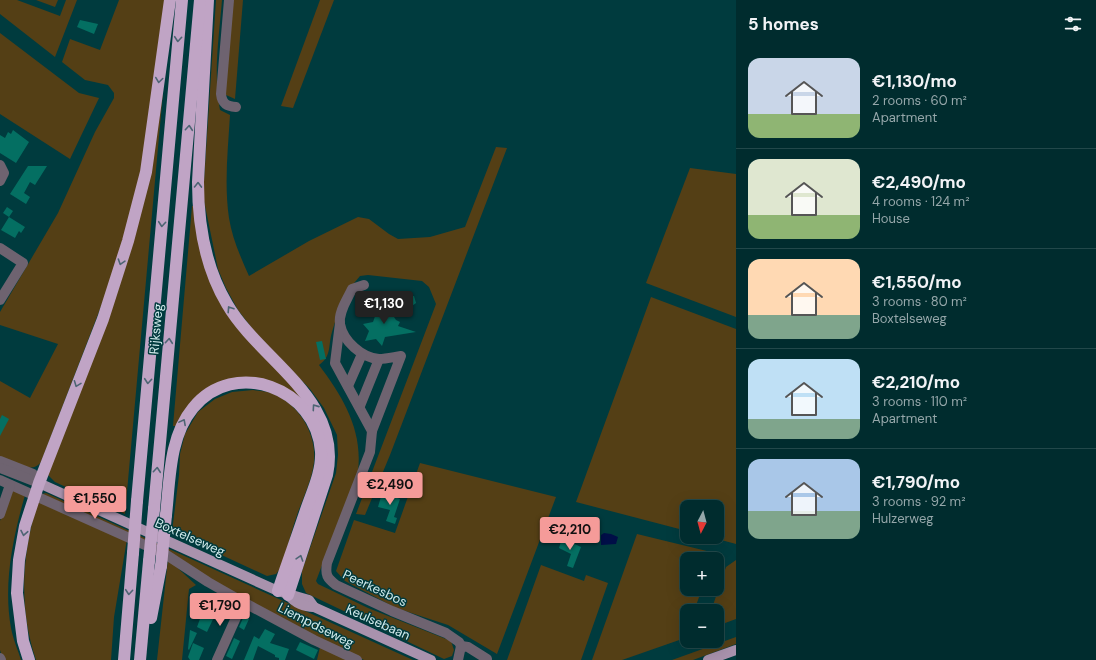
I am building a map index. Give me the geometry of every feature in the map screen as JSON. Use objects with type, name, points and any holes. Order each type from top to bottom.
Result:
[{"type":"highway","points":[[29,660],[23,641],[19,617],[19,560],[24,533],[34,496],[102,319],[128,241],[146,172],[170,0]]},
{"type":"highway","name":"Rijksweg","points":[[124,660],[132,553],[182,0]]},
{"type":"highway","name":"Rijksweg","points":[[141,660],[200,0]]},
{"type":"highway","points":[[208,0],[198,182],[198,205],[203,243],[214,276],[226,303],[256,344],[296,384],[314,405],[324,425],[329,443],[330,454],[327,474],[283,593]]},
{"type":"highway","points":[[141,660],[161,566],[174,450],[181,426],[194,407],[211,392],[220,388],[243,383],[265,385],[288,395],[304,408],[313,422],[320,442],[321,460],[283,593]]},
{"type":"main road","name":"Boxtelseweg","points":[[39,483],[283,593],[293,601],[306,607],[314,607]]},
{"type":"main road","name":"Keulsebaan","points":[[314,607],[431,660]]},
{"type":"main road","points":[[708,660],[736,650]]},
{"type":"street","points":[[229,0],[221,94],[225,105],[236,107]]},
{"type":"street","points":[[0,164],[4,173],[0,181]]},
{"type":"street","points":[[0,248],[23,263],[0,300]]},
{"type":"street","points":[[364,284],[352,289],[341,312],[335,363],[360,406],[372,431]]},
{"type":"street","points":[[340,323],[348,342],[362,354],[379,359],[401,356],[372,431]]},
{"type":"street","points":[[348,386],[362,354]]},
{"type":"street","points":[[360,406],[379,359]]},
{"type":"street","name":"Peerkesbos","points":[[372,431],[370,452],[327,563],[325,572],[327,579],[336,585],[392,611],[446,633],[459,642],[461,646],[468,647],[487,659]]},
{"type":"street","name":"Boxtelseweg","points":[[0,461],[33,474],[39,483]]},
{"type":"street","name":"Boxtelseweg","points":[[0,468],[27,480],[39,483]]},
{"type":"street","name":"Boxtelseweg","points":[[0,480],[165,554],[208,582],[243,602]]},
{"type":"street","points":[[0,514],[10,485]]},
{"type":"street","points":[[217,660],[243,602]]},
{"type":"street","name":"Liempdseweg","points":[[243,602],[314,640],[357,660]]},
{"type":"street","points":[[458,660],[461,646]]},
{"type":"shaded area","points":[[0,0],[17,0],[60,16],[66,0],[77,0],[55,57],[0,14]]},
{"type":"shaded area","points":[[36,0],[58,0],[55,7]]},
{"type":"shaded area","points":[[119,0],[173,0],[154,119],[120,257],[41,462],[37,466],[27,468],[0,458],[0,381],[30,398],[58,344],[0,325],[0,312],[58,213],[95,132],[114,98],[114,93],[108,85],[85,80],[62,62],[70,39],[100,50]]},
{"type":"shaded area","points":[[216,0],[222,0],[217,55],[218,96],[220,110],[230,115],[227,154],[229,218],[240,255],[249,276],[309,241],[358,217],[369,219],[398,239],[430,237],[465,227],[496,147],[507,148],[390,455],[365,515],[356,514],[436,304],[429,287],[422,281],[368,275],[360,276],[350,289],[343,302],[332,332],[328,354],[319,365],[336,389],[349,415],[354,428],[359,456],[358,471],[316,581],[318,584],[368,608],[451,641],[454,650],[452,656],[444,659],[306,593],[302,584],[302,571],[336,473],[338,455],[337,435],[324,408],[310,389],[255,332],[238,310],[218,269],[203,196]]},
{"type":"shaded area","points":[[231,0],[243,0],[235,99],[226,95],[225,87]]},
{"type":"shaded area","points":[[320,0],[334,0],[293,108],[281,106]]},
{"type":"shaded area","points":[[0,33],[79,93],[99,98],[70,159],[0,114]]},
{"type":"shaded area","points":[[163,92],[125,514],[55,482],[48,475],[99,338]]},
{"type":"shaded area","points":[[690,168],[736,174],[736,317],[646,283]]},
{"type":"shaded area","points":[[192,206],[195,206],[217,291],[303,397],[300,398],[283,387],[275,384],[229,380],[177,426],[173,426]]},
{"type":"shaded area","points":[[651,297],[736,329],[736,544],[724,541],[724,500],[680,500],[680,529],[576,502]]},
{"type":"shaded area","points":[[253,390],[269,392],[290,404],[304,420],[309,430],[314,451],[312,475],[298,512],[283,565],[276,574],[267,576],[172,532],[180,454],[185,434],[198,412],[215,399],[232,392]]},
{"type":"shaded area","points":[[420,463],[556,497],[497,654],[448,625],[396,608],[345,581],[336,571],[354,520],[395,533]]},
{"type":"shaded area","points":[[13,491],[17,491],[25,495],[10,561],[8,595],[11,628],[21,660],[3,660],[0,650],[0,521],[5,503]]},
{"type":"shaded area","points":[[46,493],[413,660],[364,660],[322,641],[42,494]]},
{"type":"shaded area","points":[[38,501],[127,539],[114,617],[111,660],[36,660],[26,620],[24,580],[28,541]]},
{"type":"shaded area","points":[[604,533],[618,537],[616,544],[601,545],[601,535]]},
{"type":"shaded area","points":[[637,534],[711,552],[680,552],[680,596],[699,596],[697,604],[680,604],[680,640],[622,660],[592,660]]},
{"type":"shaded area","points":[[168,559],[196,585],[189,589],[182,660],[157,660]]},
{"type":"shaded area","points":[[736,560],[736,619],[724,623],[724,604],[713,604],[716,596],[724,596],[724,573],[726,567]]},
{"type":"shaded area","points":[[541,565],[584,581],[586,575],[608,583],[581,660],[507,660]]},
{"type":"shaded area","points":[[736,637],[736,644],[693,660],[672,660],[705,648],[724,648],[724,641]]},
{"type":"shaded area","points":[[320,647],[347,660],[317,660]]},
{"type":"building","points":[[80,20],[98,24],[94,34],[77,27]]},
{"type":"building","points":[[13,130],[29,142],[16,163],[0,153],[0,135],[5,138],[8,132],[11,134]]},
{"type":"building","points":[[28,166],[47,166],[35,185],[30,182],[24,193],[30,197],[26,204],[10,194]]},
{"type":"building","points":[[7,207],[13,211],[9,217],[3,213]]},
{"type":"building","points":[[9,217],[25,227],[21,233],[19,231],[15,238],[1,230]]},
{"type":"building","points":[[384,293],[388,317],[394,317],[400,322],[398,326],[416,332],[385,337],[382,346],[376,339],[365,341],[369,331],[363,324],[373,322],[379,305],[378,302],[381,301]]},
{"type":"building","points":[[414,296],[416,303],[412,306],[407,304],[406,297]]},
{"type":"building","points":[[322,341],[326,359],[320,360],[316,342]]},
{"type":"building","points":[[2,415],[9,419],[0,436],[0,419]]},
{"type":"building","points":[[382,493],[400,499],[394,517],[397,518],[395,524],[386,521],[390,510],[378,507]]},
{"type":"building","points":[[556,524],[561,529],[556,534],[551,529]]},
{"type":"building","points":[[562,538],[581,547],[573,568],[567,566],[571,554],[559,548]]},
{"type":"building","points":[[209,612],[215,615],[207,632],[197,627],[201,616],[206,618]]},
{"type":"building","points":[[244,616],[249,619],[244,630],[239,627]]},
{"type":"building","points":[[265,629],[275,634],[270,643],[289,649],[285,660],[279,660],[279,658],[275,657],[275,655],[258,646],[253,660],[244,660],[254,636],[259,639]]},
{"type":"building","points":[[190,630],[197,633],[189,650],[188,649]]},
{"type":"building","points":[[234,638],[240,641],[232,659],[226,656]]},
{"type":"building","points":[[300,642],[318,650],[314,659],[296,650]]},
{"type":"building","points":[[193,643],[204,648],[199,660],[190,660],[188,657]]}]
